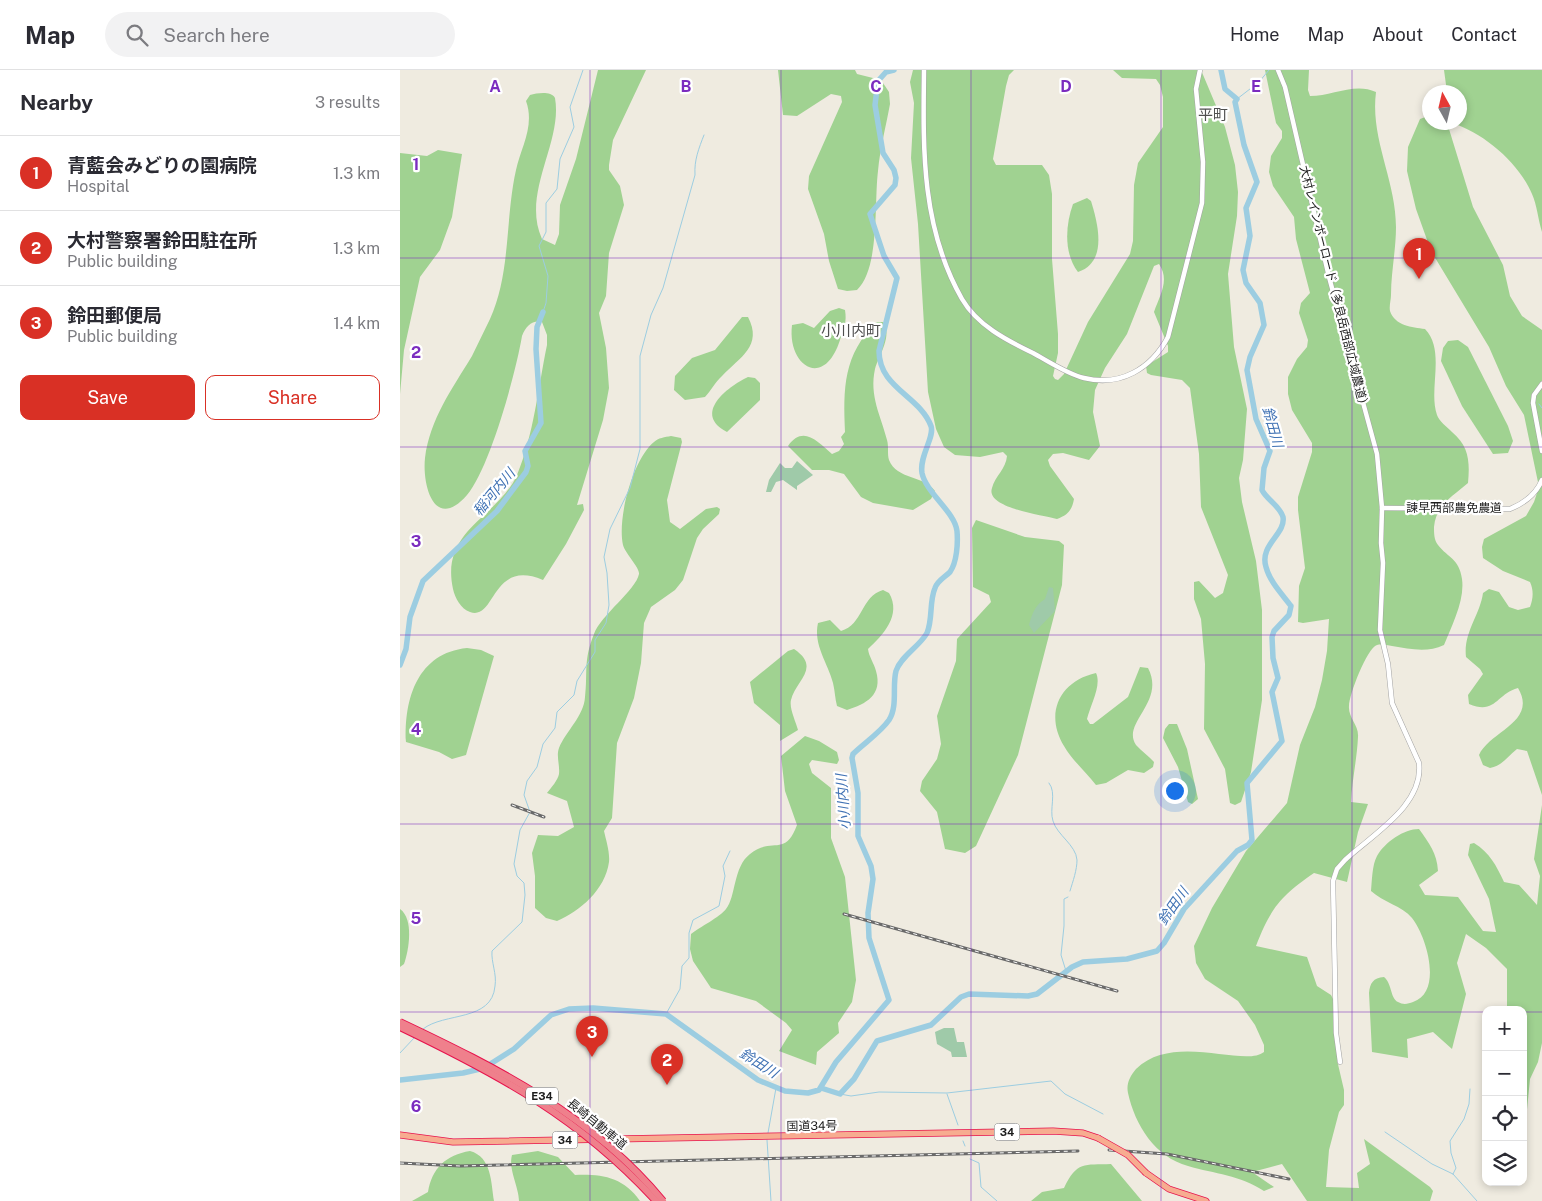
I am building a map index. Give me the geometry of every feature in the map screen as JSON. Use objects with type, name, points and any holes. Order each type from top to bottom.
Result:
[{"type":"highway","name":"長崎自動車道","points":[[400,1022],[499,1070],[560,1108],[618,1154],[663,1201]]},
{"type":"highway","name":"長崎自動車道","points":[[400,1027],[495,1074],[564,1117],[614,1158],[656,1201]]},
{"type":"highway","name":"国道34号","points":[[400,1135],[453,1142],[1054,1131],[1083,1133],[1098,1138],[1128,1156],[1146,1173],[1169,1189],[1206,1201]]},
{"type":"street","points":[[924,70],[925,183],[931,215],[950,271],[962,299],[974,315],[999,335],[1081,377],[1109,380],[1135,373],[1151,361],[1161,350],[1168,337],[1202,203],[1203,162],[1196,89],[1200,70]]},
{"type":"street","name":"大村レインボーロード（多良岳西部広域農道）","points":[[1278,70],[1285,87],[1329,277],[1377,454],[1382,508],[1381,543],[1384,563],[1380,630],[1389,672],[1390,696],[1416,756],[1420,771],[1419,782],[1411,799],[1344,860],[1337,869],[1333,881],[1336,1033],[1340,1062]]},
{"type":"street","points":[[1542,384],[1534,395],[1533,403],[1542,452]]},
{"type":"street","name":"諫早西部農免農道","points":[[1382,508],[1510,508],[1527,500],[1537,490],[1542,480]]},
{"type":"green space","points":[[598,70],[646,70],[613,140],[609,165],[609,170],[620,186],[624,205],[609,253],[606,296],[599,313],[606,348],[609,388],[603,420],[577,505],[583,504],[584,510],[566,544],[543,580],[526,575],[513,577],[504,583],[485,608],[478,612],[470,612],[459,603],[453,589],[451,569],[455,552],[463,538],[497,503],[517,475],[532,427],[547,345],[547,335],[542,322],[530,324],[522,336],[501,419],[476,482],[467,495],[456,505],[447,509],[439,507],[433,501],[429,492],[425,469],[428,444],[437,417],[472,356],[497,301],[505,265],[516,170],[528,128],[529,119],[526,101],[530,95],[540,93],[551,94],[555,98],[556,115],[553,132],[536,204],[537,222],[542,239],[555,245],[559,234],[560,205],[576,159]]},
{"type":"green space","points":[[778,70],[855,70],[857,74],[881,80],[889,92],[890,104],[878,171],[873,251],[864,280],[857,290],[847,291],[838,289],[829,261],[824,234],[808,189],[809,176],[842,102],[841,96],[831,94],[797,116],[783,115]]},
{"type":"green space","points":[[913,70],[1014,70],[1009,75],[1006,86],[993,159],[996,165],[1042,165],[1049,175],[1052,194],[1052,259],[1058,334],[1058,353],[1053,376],[1058,380],[1064,374],[1088,322],[1130,254],[1133,241],[1134,185],[1138,163],[1163,127],[1163,97],[1160,85],[1156,79],[1122,78],[1113,70],[1201,70],[1225,127],[1235,165],[1238,192],[1237,216],[1228,274],[1234,347],[1247,409],[1243,460],[1239,478],[1242,502],[1256,561],[1262,610],[1262,700],[1251,772],[1241,802],[1235,805],[1230,803],[1225,769],[1204,729],[1205,664],[1201,619],[1194,599],[1194,582],[1199,581],[1215,598],[1223,593],[1228,575],[1201,507],[1199,454],[1190,388],[1182,380],[1147,373],[1146,366],[1168,352],[1168,346],[1154,312],[1163,288],[1164,276],[1162,270],[1159,264],[1154,266],[1127,334],[1105,368],[1095,390],[1093,412],[1100,446],[1089,460],[1063,453],[1053,454],[1048,460],[1050,466],[1074,499],[1069,512],[1057,519],[1028,513],[997,501],[992,495],[992,488],[1005,465],[1007,456],[1003,452],[980,457],[955,455],[944,447],[936,429],[928,392],[918,224],[911,158],[914,103],[910,82]]},
{"type":"green space","points":[[1265,70],[1309,70],[1308,90],[1310,96],[1360,88],[1376,92],[1377,126],[1395,210],[1396,236],[1390,311],[1392,316],[1400,323],[1425,329],[1431,338],[1436,359],[1434,394],[1437,415],[1441,422],[1458,437],[1465,449],[1468,461],[1468,483],[1451,497],[1435,519],[1434,536],[1437,543],[1456,562],[1462,579],[1460,604],[1444,645],[1418,650],[1384,644],[1377,645],[1368,654],[1352,692],[1349,710],[1357,729],[1358,737],[1351,802],[1368,804],[1358,832],[1347,882],[1314,873],[1293,889],[1278,904],[1267,921],[1256,946],[1307,957],[1317,986],[1331,995],[1338,1009],[1337,1060],[1344,1090],[1344,1105],[1339,1112],[1329,1150],[1326,1187],[1359,1188],[1357,1173],[1370,1164],[1364,1139],[1430,1187],[1433,1191],[1430,1201],[1307,1201],[1282,1164],[1252,1172],[1274,1187],[1264,1191],[1237,1178],[1176,1162],[1156,1147],[1141,1128],[1128,1093],[1129,1080],[1132,1074],[1152,1058],[1169,1053],[1188,1052],[1254,1056],[1264,1052],[1264,1045],[1255,1025],[1238,1001],[1205,979],[1196,963],[1194,946],[1212,908],[1246,851],[1287,803],[1300,745],[1315,707],[1327,651],[1329,619],[1298,622],[1299,586],[1305,568],[1298,497],[1312,452],[1312,443],[1292,410],[1288,394],[1288,377],[1297,359],[1307,347],[1308,340],[1299,313],[1301,303],[1310,293],[1296,239],[1294,217],[1273,186],[1269,172],[1271,156],[1282,138],[1282,131],[1276,123]]},
{"type":"green space","points":[[1444,70],[1542,70],[1542,232],[1534,198],[1519,171],[1488,142],[1467,130],[1467,85],[1446,85]]},
{"type":"green space","points":[[1422,118],[1422,130],[1449,130],[1473,207],[1503,265],[1510,296],[1522,316],[1542,330],[1542,795],[1527,751],[1517,749],[1501,763],[1490,768],[1483,765],[1479,755],[1493,739],[1517,718],[1522,709],[1523,700],[1518,688],[1485,707],[1469,704],[1468,695],[1483,674],[1466,657],[1466,648],[1469,632],[1479,609],[1483,593],[1489,589],[1499,592],[1509,607],[1518,610],[1530,607],[1532,598],[1530,582],[1503,571],[1483,558],[1482,547],[1484,539],[1526,516],[1534,502],[1539,487],[1524,415],[1506,386],[1489,347],[1431,251],[1416,209],[1407,171],[1408,147]]},
{"type":"green space","points":[[438,150],[462,154],[452,217],[440,250],[420,277],[404,350],[400,394],[400,153],[427,156]]},
{"type":"green space","points":[[1087,198],[1091,201],[1096,220],[1098,231],[1097,251],[1094,260],[1078,272],[1073,265],[1068,248],[1068,221],[1073,204]]},
{"type":"green space","points":[[839,308],[845,310],[845,322],[833,355],[825,365],[816,368],[808,367],[795,352],[792,339],[792,325],[803,323],[814,328],[830,311]]},
{"type":"green space","points":[[742,317],[748,317],[752,327],[753,336],[747,350],[705,397],[685,400],[674,390],[675,376],[692,358],[715,350]]},
{"type":"green space","points":[[877,322],[883,322],[887,333],[875,369],[874,388],[876,406],[888,443],[889,460],[898,471],[924,482],[935,491],[931,499],[913,510],[873,503],[861,497],[844,474],[829,470],[812,470],[788,446],[799,437],[805,436],[815,440],[832,454],[839,451],[844,444],[841,437],[845,432],[844,401],[847,373],[857,347]]},
{"type":"green space","points":[[1458,340],[1468,347],[1508,426],[1513,441],[1508,453],[1493,454],[1462,406],[1441,361],[1443,348],[1448,341]]},
{"type":"green space","points":[[748,377],[755,378],[760,383],[760,400],[727,432],[717,425],[713,417],[713,409],[723,394]]},
{"type":"green space","points":[[671,436],[681,438],[682,442],[667,500],[670,522],[680,529],[706,509],[717,507],[720,509],[719,514],[703,529],[697,538],[683,580],[675,590],[651,607],[644,623],[641,663],[634,698],[617,743],[612,818],[604,831],[609,854],[607,872],[597,890],[583,905],[557,921],[546,918],[535,908],[535,876],[532,853],[538,835],[558,836],[574,827],[567,801],[547,793],[559,774],[559,748],[582,711],[586,688],[587,659],[594,634],[604,619],[632,587],[639,574],[624,548],[622,534],[622,520],[633,475],[646,450],[654,442]]},
{"type":"green space","points":[[797,461],[813,475],[797,486],[797,490],[783,480],[776,482],[771,492],[766,492],[769,480],[780,463],[785,468],[792,468]]},
{"type":"green space","points":[[976,520],[1025,537],[1059,541],[1064,545],[1062,585],[1018,755],[976,846],[965,853],[945,849],[937,812],[920,791],[922,781],[937,759],[941,744],[937,716],[956,661],[957,639],[991,602],[989,595],[973,587],[972,528]]},
{"type":"green space","points":[[1049,587],[1053,588],[1055,611],[1034,633],[1029,625],[1031,617],[1036,607],[1045,599]]},
{"type":"green space","points":[[883,590],[889,593],[892,601],[892,617],[885,631],[868,649],[878,679],[877,686],[871,697],[861,705],[847,710],[837,706],[831,676],[819,646],[818,623],[830,620],[841,631],[848,628],[854,623],[870,598]]},
{"type":"green space","points":[[467,648],[481,650],[494,656],[466,755],[452,759],[439,752],[406,742],[408,709],[417,680],[426,668],[437,659],[450,652]]},
{"type":"green space","points":[[794,649],[806,662],[804,674],[791,700],[792,711],[798,730],[780,741],[780,725],[754,703],[750,682],[788,651]]},
{"type":"green space","points":[[1140,667],[1148,668],[1152,680],[1152,691],[1134,728],[1133,737],[1136,745],[1154,762],[1153,767],[1144,773],[1128,770],[1106,783],[1096,785],[1067,751],[1058,734],[1056,711],[1059,700],[1073,683],[1083,677],[1096,673],[1097,689],[1087,719],[1090,724],[1093,724],[1128,697]]},
{"type":"green space","points":[[1169,724],[1177,724],[1187,749],[1198,799],[1192,804],[1188,802],[1178,767],[1163,738],[1165,729]]},
{"type":"green space","points":[[805,736],[819,741],[837,752],[839,760],[837,764],[812,760],[809,764],[812,773],[831,788],[831,838],[845,877],[856,980],[852,1002],[838,1023],[839,1033],[817,1052],[816,1065],[779,1051],[792,1030],[786,1023],[756,1001],[711,988],[693,961],[690,949],[691,934],[726,909],[732,897],[740,866],[744,860],[758,849],[783,844],[792,835],[797,825],[785,791],[781,756]]},
{"type":"green space","points":[[1542,805],[1542,1043],[1538,1062],[1530,1079],[1527,1110],[1527,1006],[1507,1006],[1507,969],[1486,948],[1466,934],[1457,963],[1466,994],[1452,1049],[1433,1032],[1407,1039],[1408,1058],[1372,1052],[1369,993],[1373,982],[1384,977],[1395,1000],[1405,1004],[1413,1002],[1422,996],[1428,987],[1430,976],[1427,950],[1418,927],[1412,918],[1403,910],[1371,891],[1374,864],[1380,851],[1401,834],[1419,829],[1434,853],[1438,871],[1419,885],[1425,895],[1458,897],[1483,931],[1496,932],[1489,899],[1468,855],[1470,844],[1474,843],[1488,855],[1504,882],[1519,885],[1537,905],[1540,876],[1534,859]]},
{"type":"green space","points":[[400,909],[409,927],[409,943],[404,964],[400,967]]},
{"type":"green space","points":[[944,1028],[954,1028],[957,1042],[964,1042],[967,1057],[952,1057],[951,1052],[937,1044],[935,1032]]},
{"type":"green space","points":[[470,1151],[483,1159],[486,1165],[491,1179],[494,1201],[412,1201],[428,1192],[433,1176],[447,1159]]},
{"type":"green space","points":[[538,1151],[558,1157],[575,1175],[603,1176],[619,1182],[640,1201],[519,1201],[511,1166],[512,1155]]},
{"type":"green space","points":[[1111,1164],[1142,1201],[1031,1201],[1042,1192],[1064,1188],[1073,1173],[1082,1166]]},
{"type":"waterway","points":[[543,312],[546,303],[548,276],[539,246],[546,232],[546,203],[557,189],[560,159],[574,127],[570,107],[583,70]]},
{"type":"waterway","name":"小川内川","points":[[400,1080],[463,1073],[484,1068],[514,1049],[551,1015],[569,1009],[593,1008],[666,1014],[758,1080],[785,1091],[808,1093],[819,1090],[836,1062],[889,1000],[869,938],[868,913],[873,879],[871,866],[858,836],[858,793],[852,758],[853,754],[877,734],[892,714],[896,671],[902,661],[927,633],[933,593],[937,583],[952,568],[956,558],[957,541],[955,524],[929,488],[922,473],[923,460],[931,436],[931,426],[926,416],[886,374],[881,364],[879,351],[897,278],[884,256],[870,214],[895,185],[896,178],[894,170],[883,153],[875,105],[878,81],[886,72],[894,70]]},
{"type":"waterway","name":"鈴田川","points":[[821,1088],[840,1094],[854,1079],[877,1041],[931,1025],[961,997],[969,994],[1028,996],[1037,994],[1072,967],[1083,962],[1127,959],[1157,951],[1164,943],[1184,909],[1237,851],[1248,845],[1252,840],[1247,783],[1282,741],[1272,692],[1278,678],[1273,658],[1272,637],[1274,631],[1289,615],[1291,606],[1273,583],[1266,567],[1266,552],[1281,529],[1283,517],[1262,490],[1264,468],[1270,451],[1256,419],[1247,370],[1250,357],[1264,325],[1260,303],[1246,283],[1243,270],[1250,236],[1246,208],[1257,182],[1244,145],[1235,102],[1237,99],[1225,89],[1221,70]]},
{"type":"waterway","points":[[1237,99],[1259,82],[1269,70]]},
{"type":"waterway","points":[[423,1029],[443,1020],[466,1015],[485,1006],[492,997],[495,986],[492,951],[522,922],[525,895],[524,883],[517,876],[514,864],[520,830],[530,812],[524,795],[527,781],[537,767],[543,744],[555,728],[557,712],[574,695],[577,681],[595,652],[595,640],[606,623],[609,605],[604,557],[610,529],[630,488],[640,449],[640,356],[651,315],[663,288],[695,175],[696,159],[704,135]]},
{"type":"waterway","name":"稲河内川","points":[[400,665],[406,649],[410,617],[423,581],[497,511],[526,472],[528,466],[525,451],[541,423],[536,349],[537,327],[543,312]]},
{"type":"waterway","points":[[1539,404],[1542,408]]},
{"type":"waterway","points":[[1049,783],[1053,796],[1053,821],[1058,831],[1070,845],[1077,860],[1076,872],[1070,891]]},
{"type":"waterway","points":[[666,1014],[680,989],[682,966],[689,958],[689,933],[693,920],[719,906],[725,876],[723,866],[730,851]]},
{"type":"waterway","points":[[1066,971],[1061,955],[1064,899],[1068,897]]},
{"type":"waterway","points":[[400,1053],[415,1037]]},
{"type":"waterway","points":[[840,1094],[851,1096],[879,1092],[947,1093],[1051,1081],[1065,1094],[1103,1114]]},
{"type":"waterway","points":[[768,1133],[776,1088]]},
{"type":"waterway","points":[[1453,1174],[1456,1168],[1451,1153],[1450,1141],[1464,1119],[1469,1104],[1470,1089]]},
{"type":"waterway","points":[[947,1094],[958,1125]]},
{"type":"waterway","points":[[1385,1132],[1432,1164],[1453,1174],[1477,1201]]},
{"type":"waterway","points":[[767,1140],[771,1201]]},
{"type":"waterway","points":[[963,1141],[965,1146]]},
{"type":"waterway","points":[[970,1159],[979,1163],[981,1187],[997,1201]]},
{"type":"railway","points":[[512,805],[544,817]]},
{"type":"railway","points":[[844,914],[1117,991]]},
{"type":"railway","points":[[1109,1150],[1167,1154],[1289,1179]]},
{"type":"railway","points":[[400,1163],[460,1166],[1078,1151]]},
{"type":"place","name":"青藍会みどりの園病院","points":[[1419,279]]},
{"type":"place","name":"鈴田郵便局","points":[[592,1057]]},
{"type":"place","name":"大村警察署鈴田駐在所","points":[[667,1085]]},
{"type":"district","name":"平町","points":[[1213,114]]},
{"type":"district","name":"小川内町","points":[[851,330]]}]
